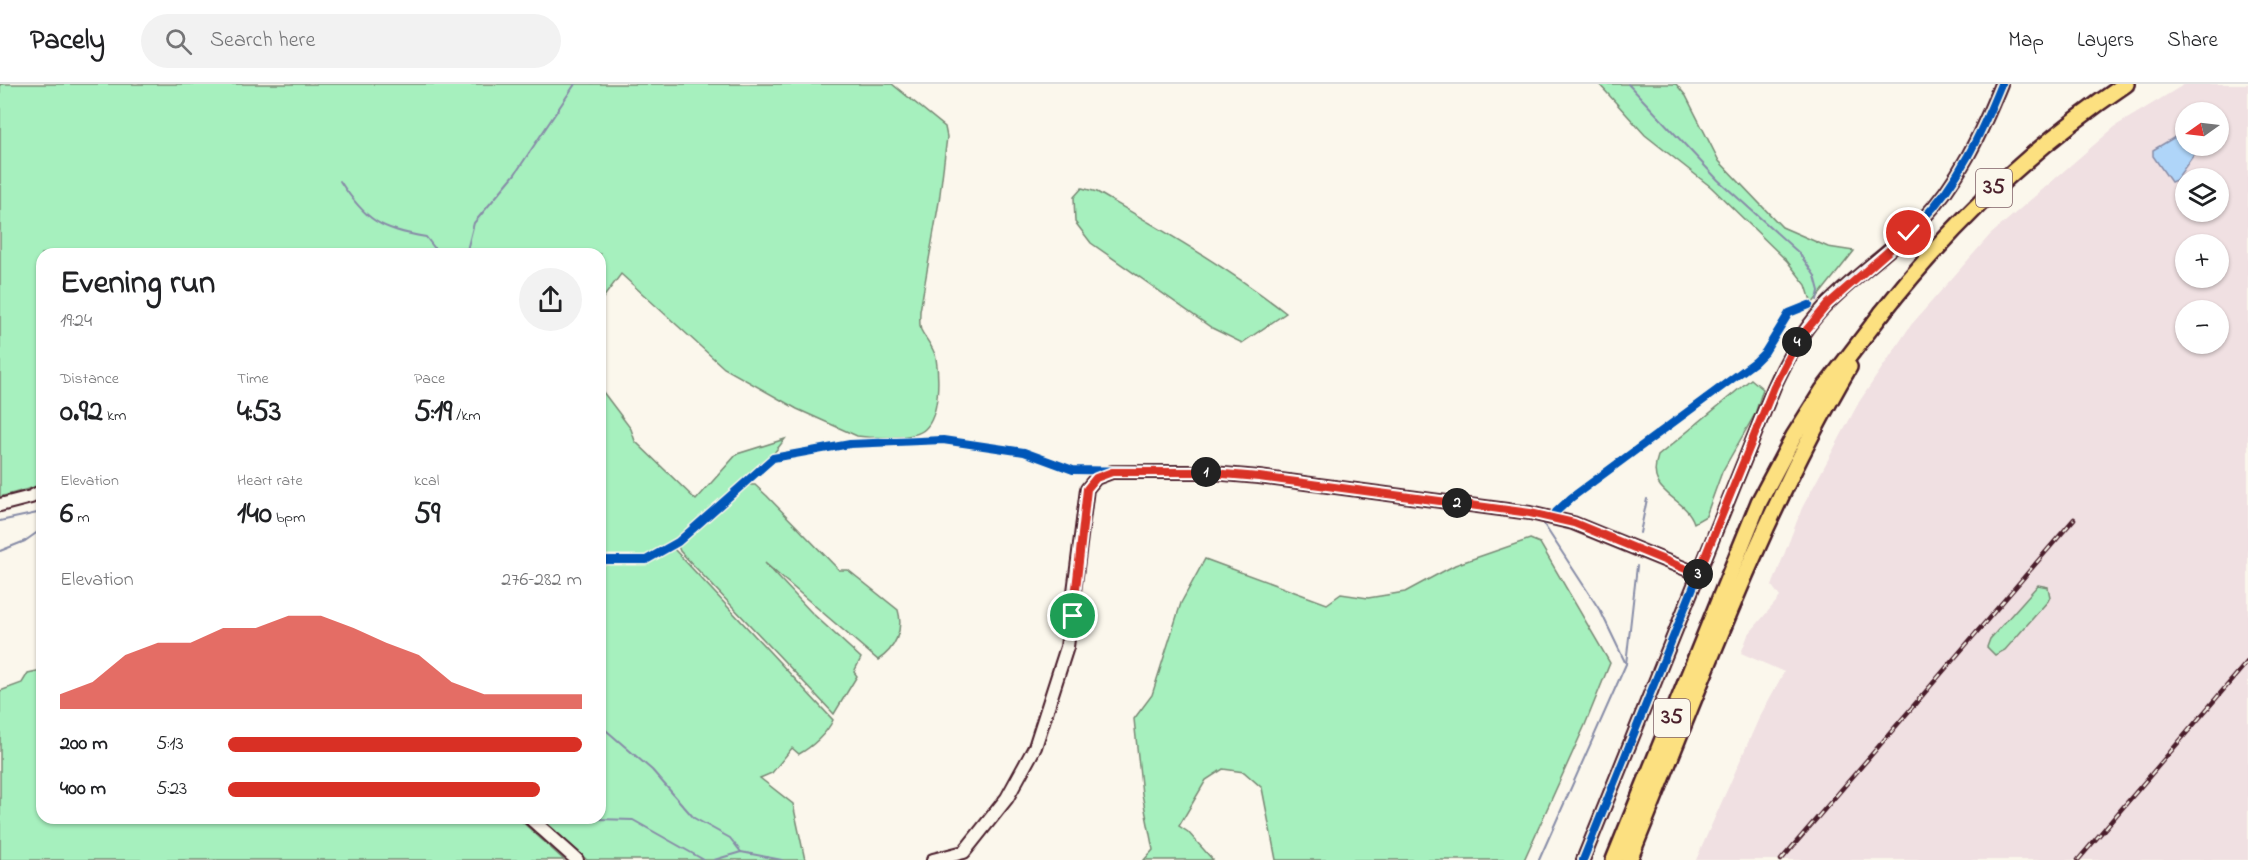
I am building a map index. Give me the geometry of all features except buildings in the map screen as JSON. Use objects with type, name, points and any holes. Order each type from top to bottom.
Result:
[{"type":"main road","name":"35","points":[[1614,860],[1759,502],[1794,436],[1822,390],[1933,251],[2007,176],[2081,115],[2126,84]]},
{"type":"main road","name":"35","points":[[1629,860],[1744,580],[1783,493],[1822,415],[1882,313]]},
{"type":"street","points":[[1582,860],[1774,387],[1798,340],[1828,304],[1909,233],[1943,195],[1966,159],[2001,84]]},
{"type":"street","points":[[933,860],[964,852],[1007,798],[1035,747],[1067,646],[1087,489],[1096,478],[1112,472],[1200,472],[1259,477],[1530,513],[1574,523],[1698,574]]},
{"type":"street","points":[[0,505],[36,494]]},
{"type":"street","points":[[537,824],[577,860]]},
{"type":"shaded area","points":[[2185,84],[2248,84],[2248,860],[1696,860],[1759,718],[1784,672],[1741,653],[1748,635],[1780,597],[1772,586],[1802,508],[1859,402],[1911,325],[1990,235],[2117,125]]},
{"type":"green space","points":[[0,84],[892,84],[945,127],[947,137],[939,202],[920,311],[921,330],[936,358],[938,385],[936,405],[930,423],[920,433],[903,437],[857,436],[797,409],[724,368],[621,274],[606,294],[606,248],[36,248],[36,487],[0,497]]},
{"type":"green space","points":[[1599,84],[1676,84],[1686,96],[1719,161],[1782,227],[1828,247],[1854,251],[1812,304],[1806,285],[1787,261],[1711,187],[1645,135]]},
{"type":"green space","points":[[1082,188],[1097,192],[1194,250],[1241,280],[1286,313],[1242,343],[1212,328],[1091,243],[1075,222],[1074,197]]},
{"type":"green space","points":[[1751,379],[1763,389],[1755,414],[1722,472],[1706,516],[1694,523],[1683,506],[1667,494],[1656,479],[1655,469],[1658,456]]},
{"type":"green space","points":[[606,396],[631,429],[635,441],[696,500],[737,454],[785,439],[749,485],[755,485],[767,496],[839,570],[848,570],[898,610],[900,617],[897,638],[884,656],[878,660],[765,563],[812,613],[861,658],[854,672],[857,676],[834,714],[680,551],[678,546],[674,549],[833,720],[823,735],[809,748],[799,754],[792,748],[772,773],[760,778],[793,804],[805,860],[587,860],[547,824],[606,824]]},
{"type":"green space","points":[[1530,539],[1540,543],[1610,663],[1585,725],[1524,860],[1276,860],[1262,788],[1244,772],[1223,769],[1206,780],[1179,826],[1188,832],[1213,860],[1144,860],[1153,850],[1142,794],[1134,719],[1152,695],[1181,603],[1205,559],[1327,604],[1341,594],[1368,598],[1405,592],[1455,565]]},
{"type":"green space","points":[[2038,585],[2048,587],[2050,597],[2048,601],[2005,650],[1995,655],[1987,647],[1990,639]]},
{"type":"green space","points":[[36,671],[36,824],[525,824],[564,860],[0,860],[0,691],[22,683],[28,673]]},
{"type":"water","points":[[2175,137],[2175,156],[2193,156],[2184,168],[2175,168],[2175,180],[2171,182],[2153,156],[2153,150]]},
{"type":"waterway","points":[[468,248],[474,223],[515,174],[575,84]]},
{"type":"waterway","points":[[1628,84],[1718,180],[1799,253],[1815,276],[1819,291],[1817,300]]},
{"type":"waterway","points":[[340,181],[358,206],[376,221],[397,230],[426,237],[434,248]]},
{"type":"waterway","points":[[1640,533],[1647,499]]},
{"type":"waterway","points":[[0,521],[36,513]]},
{"type":"waterway","points":[[1543,523],[1601,612],[1625,662]]},
{"type":"waterway","points":[[0,551],[25,541],[36,533]]},
{"type":"waterway","points":[[1539,860],[1626,664],[1637,566]]},
{"type":"waterway","points":[[606,730],[652,770],[694,818],[730,838],[741,852]]},
{"type":"waterway","points":[[606,819],[633,820],[704,860]]},
{"type":"waterway","points":[[714,860],[741,852],[782,860]]},
{"type":"railway","points":[[1781,860],[2074,519]]},
{"type":"railway","points":[[2078,860],[2248,661]]},
{"type":"cycle path","points":[[1583,860],[1774,387],[1789,358],[1819,313],[1909,233],[1935,206],[1968,156],[2001,84]]},
{"type":"cycle path","points":[[1553,518],[1571,498],[1755,362],[1765,352],[1789,313],[1809,305]]},
{"type":"cycle path","points":[[606,560],[646,560],[678,542],[773,458],[850,444],[943,440],[1024,452],[1073,470],[1201,472],[1259,477],[1530,513]]},
{"type":"route","points":[[1073,616],[1087,489],[1096,478],[1112,472],[1200,472],[1259,477],[1530,513],[1574,523],[1698,574],[1774,387],[1798,340],[1828,304],[1909,233]]}]
